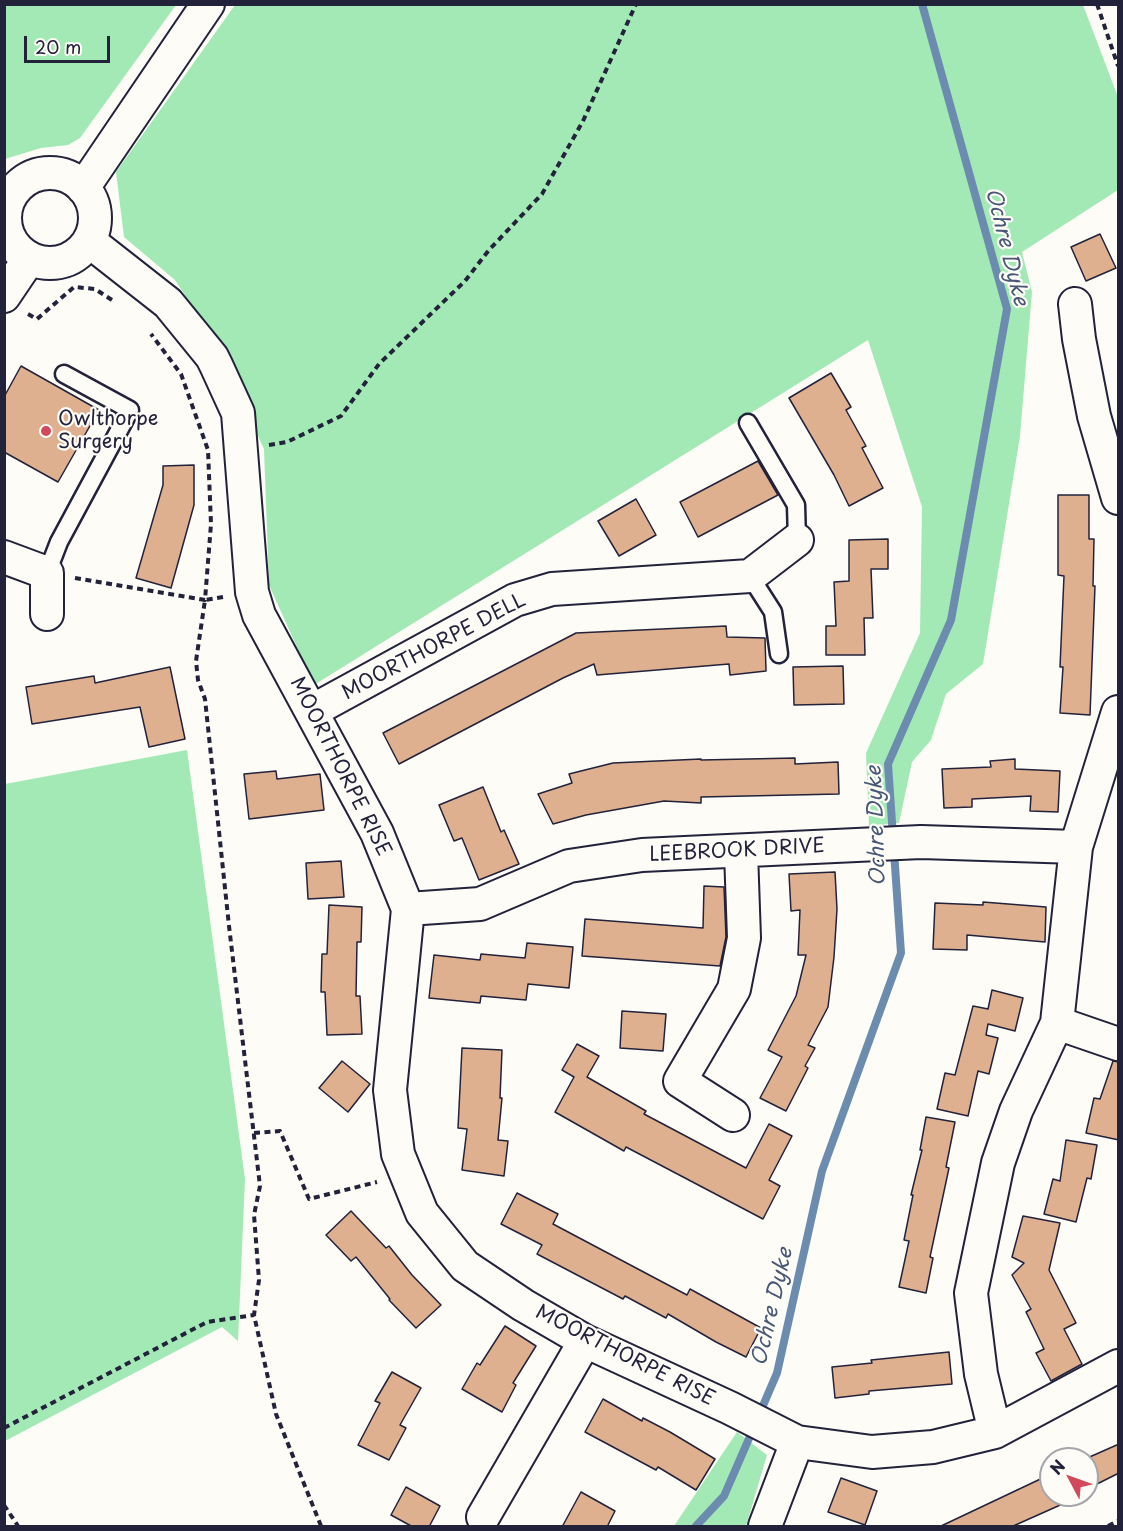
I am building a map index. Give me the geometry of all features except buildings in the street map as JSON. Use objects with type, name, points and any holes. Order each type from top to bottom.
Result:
[{"type":"street","points":[[83,188],[208,4]]},
{"type":"street","points":[[42,174],[68,177],[83,188],[91,201],[95,216],[93,232],[79,253],[65,261],[44,263],[29,259],[16,249],[8,234],[4,219],[7,204],[15,189],[28,179],[42,174]]},
{"type":"street","name":"MOORTHORPE RISE","points":[[89,241],[168,303],[212,357],[238,413],[252,592],[260,615],[377,833],[408,909],[390,1090],[398,1154],[422,1213],[465,1266],[523,1305],[585,1341],[791,1439],[872,1452],[933,1447],[995,1432],[1119,1366]]},
{"type":"street","points":[[4,296],[29,259]]},
{"type":"street","points":[[1075,304],[1079,339],[1094,416],[1119,498]]},
{"type":"street","points":[[750,576],[797,540]]},
{"type":"street","points":[[4,557],[47,573],[47,614]]},
{"type":"street","name":"MOORTHORPE DELL","points":[[312,711],[515,600],[552,589],[750,576]]},
{"type":"street","points":[[995,1432],[981,1374],[971,1293],[998,1163],[1016,1111],[1057,1023],[1076,847],[1119,712]]},
{"type":"street","name":"LEEBROOK DRIVE","points":[[408,909],[480,904],[569,866],[642,855],[921,842],[1076,847]]},
{"type":"street","points":[[734,1115],[680,1081],[734,989],[744,938],[741,852]]},
{"type":"street","points":[[1057,1023],[1119,1044]]},
{"type":"street","points":[[483,1517],[585,1341]]},
{"type":"street","points":[[765,1527],[791,1439]]},
{"type":"lane","points":[[47,573],[59,542],[130,410],[64,374]]},
{"type":"lane","points":[[748,423],[796,505],[797,540]]},
{"type":"lane","points":[[750,576],[773,612],[779,654]]},
{"type":"path","points":[[242,451],[287,442],[341,416],[379,364],[465,281],[489,250],[542,194],[583,121],[636,4]]},
{"type":"path","points":[[1096,4],[1119,66]]},
{"type":"path","points":[[47,573],[205,600],[252,592]]},
{"type":"path","points":[[205,600],[196,661],[198,680],[205,699],[260,1186],[254,1215],[260,1280],[254,1315],[276,1414],[321,1527]]},
{"type":"path","points":[[254,1133],[280,1131],[309,1199],[406,1175]]},
{"type":"path","points":[[4,1428],[207,1322],[254,1315]]},
{"type":"path","points":[[4,1505],[18,1527]]},
{"type":"path","points":[[1108,1527],[1119,1521]]},
{"type":"green space","points":[[5,4],[176,5],[80,138],[68,145],[41,148],[5,159]]},
{"type":"green space","points":[[235,5],[1083,5],[1118,97],[1118,190],[1022,252],[1032,292],[1020,436],[983,664],[946,694],[931,740],[912,762],[899,823],[869,826],[866,753],[920,633],[922,507],[868,340],[314,685],[269,585],[264,449],[215,341],[175,280],[124,237],[116,172]]},
{"type":"green space","points":[[187,750],[245,1179],[238,1341],[222,1327],[5,1441],[5,784]]},
{"type":"green space","points":[[737,1432],[767,1455],[746,1526],[674,1526]]},
{"type":"waterway","name":"Ochre Dyke","points":[[759,1415],[777,1373],[822,1171],[901,953],[888,764],[951,620],[1007,309],[922,4]]},
{"type":"waterway","name":"Ochre Dyke","points":[[696,1526],[724,1496],[754,1427]]},
{"type":"place","name":"Owlthorpe Surgery","points":[[46,431]]}]
